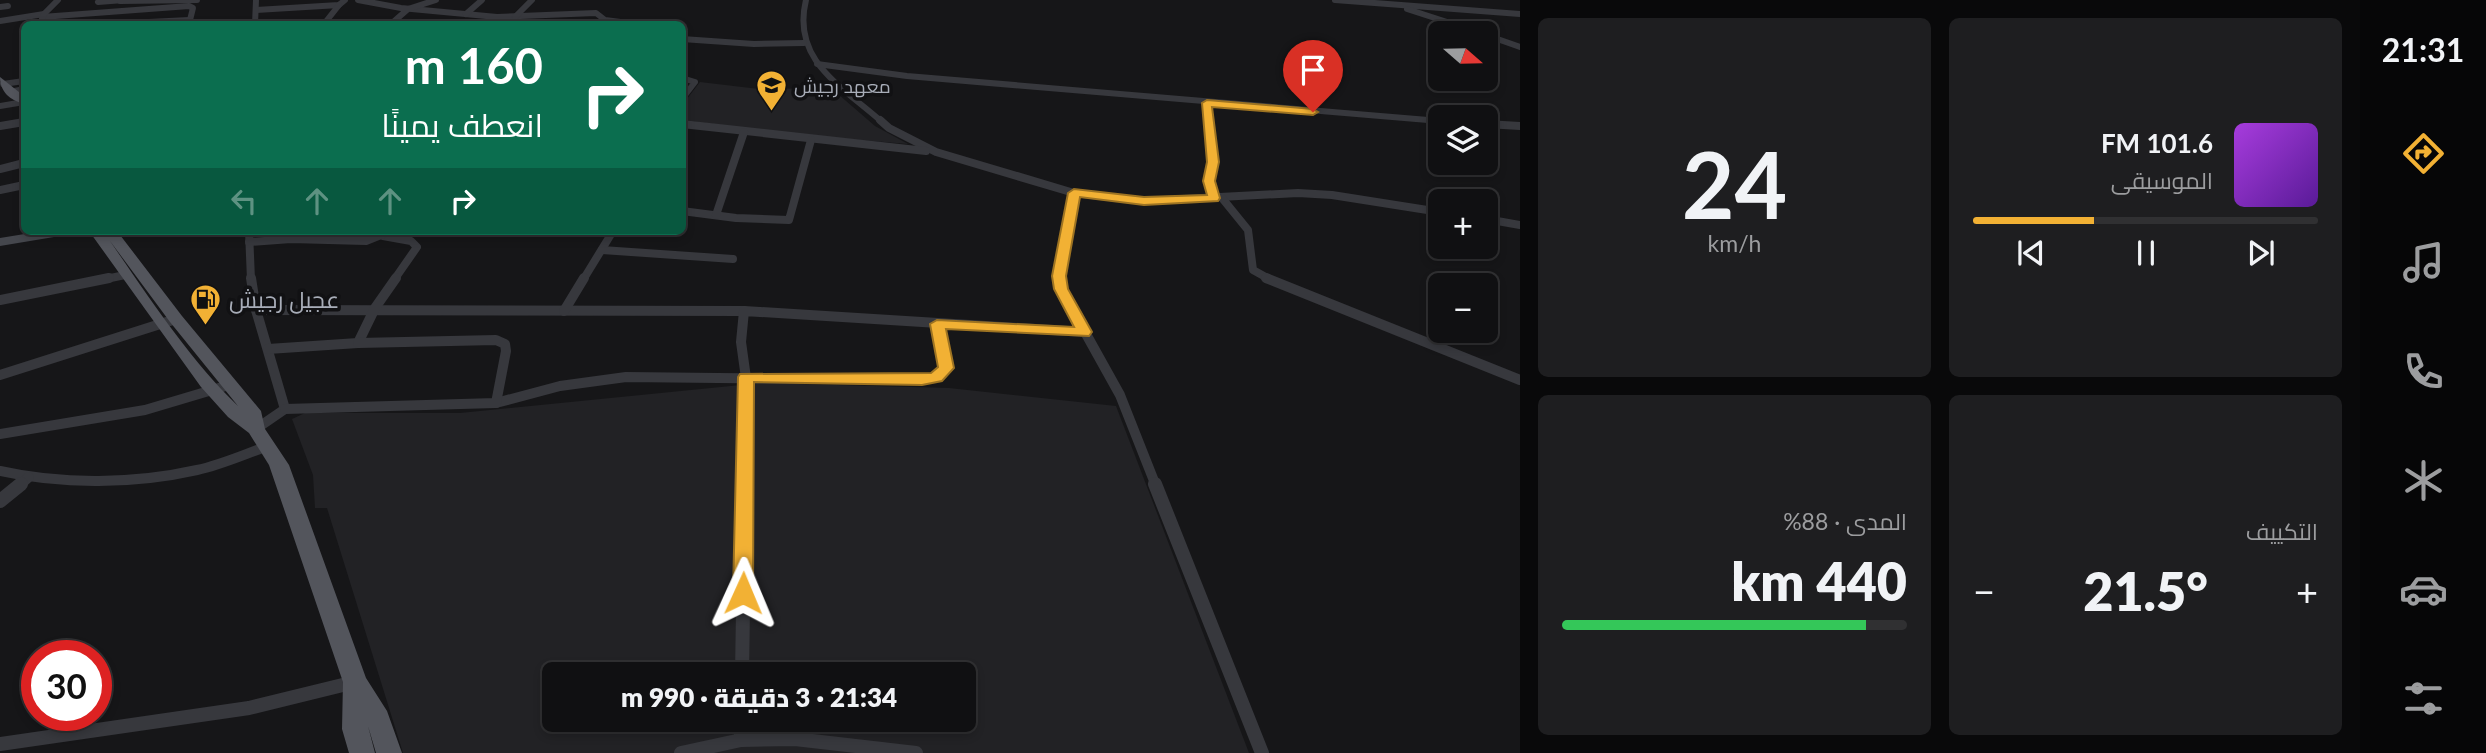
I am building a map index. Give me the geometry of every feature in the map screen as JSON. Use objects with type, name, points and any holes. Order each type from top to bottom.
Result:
[{"type":"main road","points":[[99,235],[125,275],[188,344],[222,388],[252,411],[262,437],[279,465],[355,681],[378,719],[389,753]]},
{"type":"main road","points":[[113,235],[168,321]]},
{"type":"main road","points":[[355,681],[355,729],[362,753]]},
{"type":"street","points":[[41,21],[58,0]]},
{"type":"street","points":[[86,13],[99,1],[197,0]]},
{"type":"street","points":[[189,21],[192,6],[197,0]]},
{"type":"street","points":[[255,21],[256,0]]},
{"type":"street","points":[[327,21],[345,0]]},
{"type":"street","points":[[358,0],[408,9],[506,17],[594,13],[614,21]]},
{"type":"street","points":[[394,21],[408,9],[436,0]]},
{"type":"street","points":[[466,14],[482,0]]},
{"type":"street","points":[[516,17],[532,0]]},
{"type":"street","points":[[806,0],[801,35],[817,64],[889,128],[936,152],[1074,193],[1144,201],[1298,193],[1332,195],[1428,210]]},
{"type":"street","points":[[1335,0],[1520,14]]},
{"type":"street","points":[[1381,0],[1443,21]]},
{"type":"street","points":[[256,10],[340,5]]},
{"type":"street","points":[[0,7],[8,6]]},
{"type":"street","points":[[0,21],[192,6]]},
{"type":"street","points":[[501,21],[506,17]]},
{"type":"street","points":[[686,39],[804,44]]},
{"type":"street","points":[[1498,39],[1520,47]]},
{"type":"street","points":[[817,64],[907,76],[1428,120]]},
{"type":"street","points":[[686,79],[695,82],[686,94]]},
{"type":"street","points":[[0,106],[16,95]]},
{"type":"street","points":[[1207,103],[1213,162],[1209,181],[1218,198],[1248,230],[1253,270],[1258,275],[1369,317],[1520,380]]},
{"type":"street","points":[[0,126],[21,122]]},
{"type":"street","points":[[686,125],[936,152]]},
{"type":"street","points":[[1498,125],[1520,126]]},
{"type":"street","points":[[716,215],[744,132]]},
{"type":"street","points":[[686,211],[789,220],[811,139]]},
{"type":"street","points":[[0,169],[21,164]]},
{"type":"street","points":[[0,190],[21,186]]},
{"type":"street","points":[[1074,193],[1059,276],[1061,289],[1120,395],[1262,753]]},
{"type":"street","points":[[1498,221],[1520,225]]},
{"type":"street","points":[[0,242],[41,235]]},
{"type":"street","points":[[285,409],[256,310],[251,282],[249,237],[366,241],[383,235]]},
{"type":"street","points":[[358,343],[375,308],[417,247],[411,241],[390,235]]},
{"type":"street","points":[[564,312],[611,235]]},
{"type":"street","points":[[602,250],[733,259]]},
{"type":"street","points":[[0,300],[125,275]]},
{"type":"street","points":[[256,310],[375,308],[564,312],[744,311],[1084,332]]},
{"type":"street","points":[[742,662],[746,377],[741,342],[744,311]]},
{"type":"street","points":[[0,375],[168,321]]},
{"type":"street","points":[[0,471],[29,477],[139,478],[197,470],[262,437],[285,409],[496,403],[530,392],[605,379],[673,376],[722,379],[746,377],[922,380],[936,377],[947,368],[937,324]]},
{"type":"street","points":[[268,349],[358,343],[496,341],[505,344],[506,351],[496,403]]},
{"type":"street","points":[[0,435],[127,412],[222,388]]},
{"type":"street","points":[[0,501],[29,477]]},
{"type":"street","points":[[1,747],[248,708],[355,681]]},
{"type":"street","points":[[741,732],[741,740]]},
{"type":"street","points":[[681,753],[741,740],[795,739],[916,753]]},
{"type":"shaded area","name":"معهد رجيش","points":[[700,82],[759,89],[831,88],[875,126],[908,144],[800,135],[686,120],[686,100]]},
{"type":"shaded area","points":[[761,383],[949,388],[1116,406],[1249,753],[403,753],[327,508],[315,508],[313,475],[292,419],[305,413],[460,413]]},
{"type":"place","name":"معهد رجيش","points":[[771,112]]},
{"type":"place","name":"عجيل رجيش","points":[[206,326]]},
{"type":"route","points":[[743,593],[746,377],[922,380],[936,377],[947,368],[937,324],[1084,332],[1061,289],[1059,276],[1074,193],[1144,201],[1214,198],[1209,181],[1213,150],[1207,103],[1313,112]]}]
